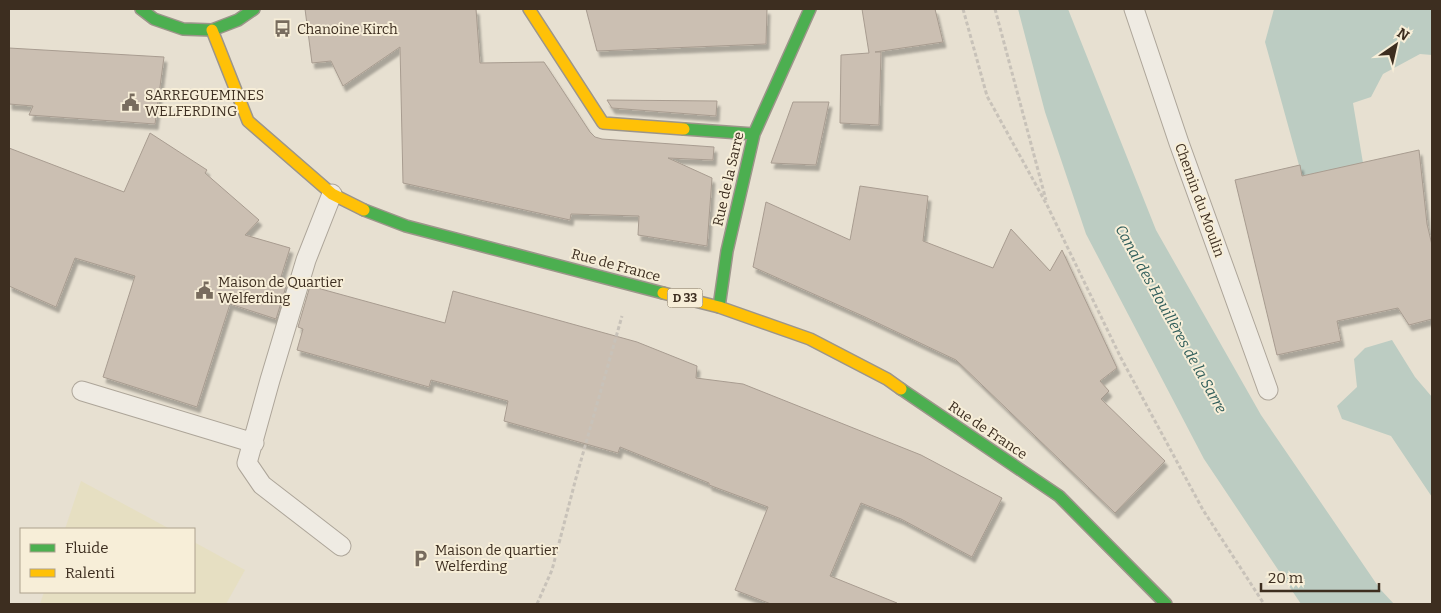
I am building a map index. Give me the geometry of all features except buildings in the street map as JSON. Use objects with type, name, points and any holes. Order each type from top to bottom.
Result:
[{"type":"main road","points":[[142,9],[154,19],[183,29],[212,30],[238,20],[254,9]]},
{"type":"main road","points":[[529,9],[603,123],[754,134]]},
{"type":"main road","name":"Rue de la Sarre","points":[[719,307],[727,251],[754,134],[810,9]]},
{"type":"main road","name":"Rue de France","points":[[212,30],[248,121],[332,194],[362,209],[406,226],[719,307],[810,339],[886,379],[1059,496],[1166,604]]},
{"type":"lane","name":"Chemin du Moulin","points":[[1134,9],[1179,143],[1268,390]]},
{"type":"lane","points":[[332,194],[306,260],[247,463],[262,485],[340,546]]},
{"type":"lane","points":[[82,391],[254,443]]},
{"type":"path","points":[[963,9],[987,96],[1047,205],[1121,358],[1199,502],[1264,604]]},
{"type":"path","points":[[995,9],[1047,205]]},
{"type":"path","points":[[537,604],[552,570],[576,478],[632,284]]},
{"type":"shaded area","points":[[81,481],[168,528],[65,528]]},
{"type":"shaded area","points":[[195,543],[245,570],[226,604],[40,604],[44,593],[195,593]]},
{"type":"water","name":"Canal des Houillères de la Sarre","points":[[1018,9],[1068,9],[1156,230],[1261,415],[1380,589],[1394,604],[1301,604],[1204,459],[1086,234],[1045,112]]},
{"type":"water","points":[[1274,9],[1432,9],[1432,55],[1420,54],[1383,74],[1371,97],[1353,103],[1363,163],[1302,176],[1265,42]]},
{"type":"water","points":[[1392,340],[1415,377],[1432,397],[1432,497],[1391,436],[1342,419],[1337,406],[1357,387],[1354,359],[1365,348]]},
{"type":"traffic: fast","points":[[141,9],[154,19],[183,29],[212,30],[238,20],[254,9]]},
{"type":"traffic: fast","points":[[719,307],[727,251],[754,134],[810,9]]},
{"type":"traffic: fast","points":[[684,129],[754,134]]},
{"type":"traffic: fast","points":[[364,210],[406,226],[663,293]]},
{"type":"traffic: fast","points":[[901,389],[1059,496],[1166,604]]},
{"type":"traffic: slow","points":[[529,9],[603,123],[684,129]]},
{"type":"traffic: slow","points":[[212,30],[248,121],[332,194],[364,210]]},
{"type":"traffic: slow","points":[[663,293],[719,307],[810,339],[887,379],[901,389]]},
{"type":"place","name":"Chanoine Kirch","points":[[283,29]]},
{"type":"place","name":"SARREGUEMINES WELFERDING","points":[[131,103]]},
{"type":"place","name":"Maison de Quartier Welferding","points":[[204,290]]},
{"type":"place","name":"Maison de quartier Welferding","points":[[421,558]]}]
